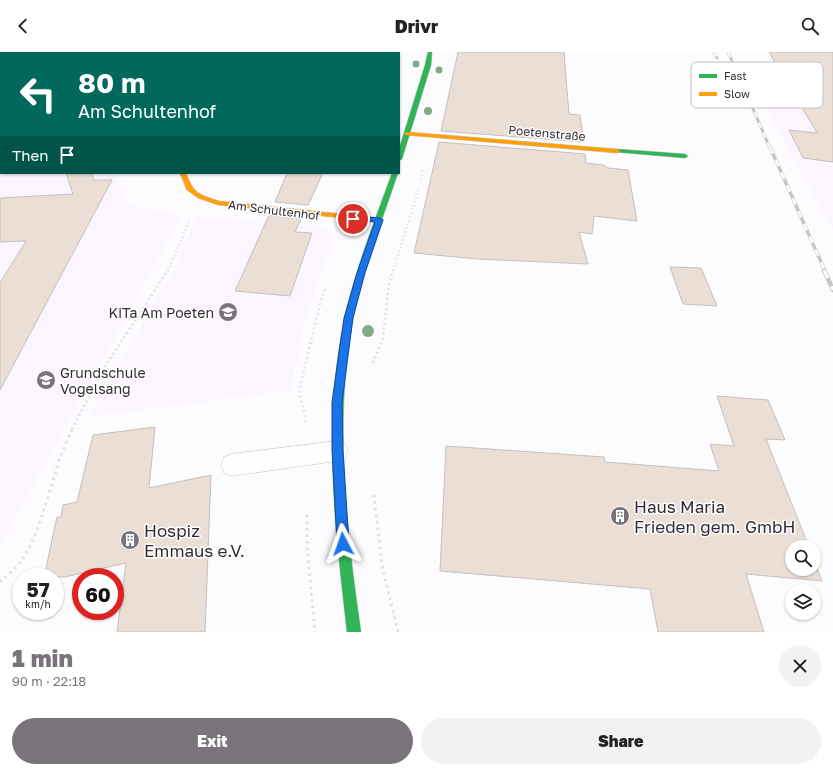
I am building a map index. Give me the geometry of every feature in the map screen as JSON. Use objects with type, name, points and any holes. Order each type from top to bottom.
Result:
[{"type":"main road","points":[[400,156],[428,65],[430,52]]},
{"type":"main road","name":"Poetenstraße","points":[[407,134],[685,156]]},
{"type":"main road","name":"Am Schultenhof","points":[[183,174],[189,189],[200,197],[218,203],[380,220]]},
{"type":"main road","points":[[354,632],[344,559],[337,450],[337,402],[349,318],[361,273],[395,174]]},
{"type":"lane","points":[[232,465],[337,450]]},
{"type":"path","points":[[372,364],[383,338],[389,284],[414,207],[432,136]]},
{"type":"path","points":[[0,582],[21,561],[38,528],[64,447],[76,422],[104,368],[169,269],[200,197]]},
{"type":"path","points":[[374,494],[382,565],[398,632]]},
{"type":"shaded area","points":[[772,52],[833,52],[833,231],[766,108],[823,108],[823,62],[769,62]]},
{"type":"shaded area","name":"Grundschule Vogelsang","points":[[0,174],[118,174],[119,190],[130,205],[182,215],[0,545]]},
{"type":"shaded area","name":"KiTa Am Poeten","points":[[197,217],[317,228],[329,231],[332,236],[332,245],[317,282],[303,327],[291,390],[88,417],[175,267]]},
{"type":"building","points":[[458,52],[564,52],[569,114],[580,115],[584,142],[441,131]]},
{"type":"building","points":[[769,52],[833,52],[833,162],[803,158],[789,130],[817,133],[802,108],[823,108],[823,62],[775,62]]},
{"type":"building","points":[[439,142],[585,154],[586,163],[603,165],[608,168],[628,170],[637,221],[594,216],[592,234],[579,232],[588,264],[477,259],[414,253]]},
{"type":"building","points":[[66,174],[91,174],[94,180],[112,180],[0,390],[0,283],[26,241],[0,242],[0,198],[73,194]]},
{"type":"building","points":[[287,174],[323,174],[308,205],[275,202]]},
{"type":"building","name":"KiTa Am Poeten","points":[[269,215],[301,219],[295,232],[312,233],[290,296],[235,291]]},
{"type":"building","points":[[670,267],[701,268],[717,306],[683,304]]},
{"type":"building","name":"Haus Maria Frieden gem. GmbH","points":[[717,396],[768,400],[785,440],[766,439],[806,540],[785,540],[785,576],[820,576],[822,581],[746,574],[764,632],[658,632],[650,589],[440,571],[446,446],[604,457],[605,462],[719,471],[710,444],[734,446]]},
{"type":"building","name":"Hospiz Emmaus e.V.","points":[[155,427],[149,488],[211,475],[205,632],[117,632],[119,620],[124,620],[124,578],[126,563],[104,568],[72,568],[72,575],[65,577],[64,568],[46,568],[57,517],[61,517],[63,505],[77,502],[93,435]]},
{"type":"railway","points":[[713,52],[717,58]]},
{"type":"railway","points":[[728,52],[732,62]]},
{"type":"railway","points":[[752,108],[770,148]]},
{"type":"railway","points":[[770,147],[825,271]]},
{"type":"railway","points":[[824,270],[833,290]]},
{"type":"traffic: fast","points":[[400,156],[428,65],[430,52]]},
{"type":"traffic: fast","points":[[617,151],[685,156]]},
{"type":"traffic: fast","points":[[354,632],[344,554],[338,475],[339,396],[343,357],[353,299],[395,174]]},
{"type":"traffic: slow","points":[[407,134],[617,151]]},
{"type":"traffic: slow","points":[[183,174],[189,189],[200,197],[218,203],[380,220]]},
{"type":"place","name":"KiTa Am Poeten","points":[[228,312]]},
{"type":"place","name":"Grundschule Vogelsang","points":[[46,380]]},
{"type":"place","name":"Haus Maria Frieden gem. GmbH","points":[[620,516]]},
{"type":"place","name":"Hospiz Emmaus e.V.","points":[[130,540]]},
{"type":"route","points":[[343,544],[337,450],[337,402],[349,318],[361,273],[380,220],[353,219]]}]
